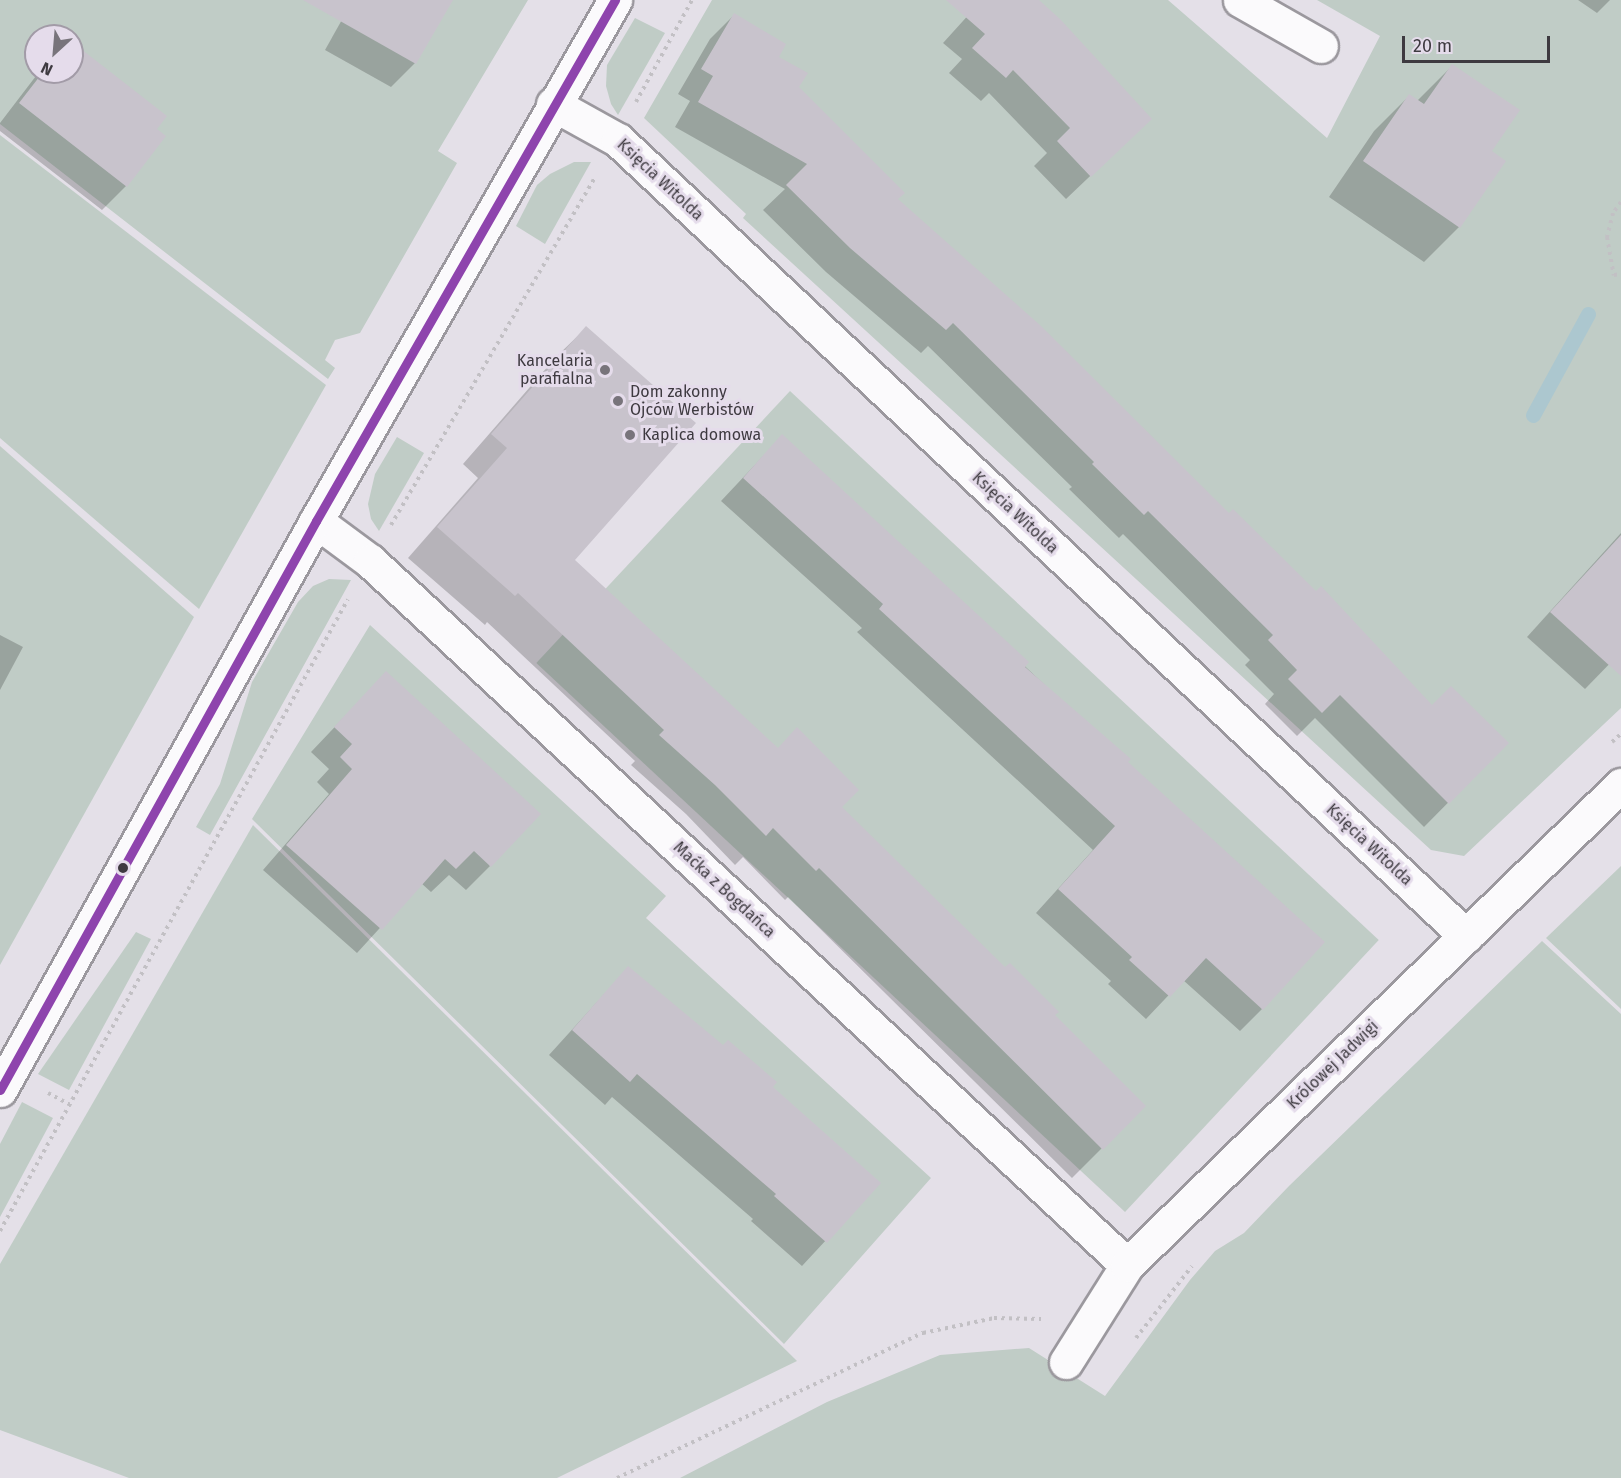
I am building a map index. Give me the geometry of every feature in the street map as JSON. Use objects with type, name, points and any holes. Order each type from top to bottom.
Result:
[{"type":"street","points":[[0,1090],[316,521],[615,0]]},
{"type":"street","points":[[1240,0],[1321,46]]},
{"type":"street","name":"Księcia Witolda","points":[[553,105],[618,140],[1466,936]]},
{"type":"street","name":"Maćka z Bogdańca","points":[[316,521],[370,561],[1127,1265]]},
{"type":"street","name":"Królowej Jadwigi","points":[[1066,1362],[1127,1265],[1621,785]]},
{"type":"path","points":[[0,1232],[370,561],[618,140],[626,119],[692,0]]},
{"type":"path","points":[[1621,202],[1613,213],[1607,237],[1614,275],[1621,274]]},
{"type":"path","points":[[617,1478],[923,1333],[994,1318],[1060,1319],[1087,1329]]},
{"type":"shaded area","points":[[0,0],[528,0],[438,151],[457,163],[360,333],[335,340],[325,360],[335,368],[328,379],[0,124]]},
{"type":"shaded area","points":[[712,0],[1168,0],[1327,138],[1380,36],[1317,0],[1621,0],[1621,708],[1464,856],[1431,850],[743,218],[746,214],[644,118]]},
{"type":"shaded area","points":[[635,18],[665,33],[618,115],[611,104],[606,86],[607,65]]},
{"type":"shaded area","points":[[0,135],[326,385],[199,609],[0,438]]},
{"type":"shaded area","points":[[574,162],[591,162],[545,244],[516,226],[537,185],[550,174]]},
{"type":"shaded area","points":[[790,391],[1379,940],[1125,1212],[536,663]]},
{"type":"shaded area","points":[[397,437],[424,453],[379,531],[371,519],[368,504],[375,474]]},
{"type":"shaded area","points":[[0,446],[194,617],[0,965]]},
{"type":"shaded area","points":[[329,579],[351,580],[210,835],[196,827],[220,784],[252,682],[298,602],[313,586]]},
{"type":"shaded area","points":[[370,625],[666,896],[646,918],[931,1178],[784,1344],[252,819]]},
{"type":"shaded area","points":[[253,825],[797,1361],[557,1478],[129,1478],[0,1430],[0,1264]]},
{"type":"shaded area","points":[[1621,866],[1621,1009],[1546,938]]},
{"type":"shaded area","points":[[136,932],[151,939],[69,1090],[38,1074]]},
{"type":"shaded area","points":[[1542,941],[1621,1014],[1621,1478],[680,1478],[827,1402],[940,1355],[1029,1348],[1105,1396],[1190,1280],[1215,1251],[1244,1233],[1289,1186]]},
{"type":"shaded area","points":[[22,1102],[53,1118],[0,1217],[0,1144]]},
{"type":"building","points":[[303,0],[453,0],[416,64]]},
{"type":"building","points":[[946,0],[1039,0],[1060,19],[1152,119],[1091,177],[1057,141],[1070,128],[1013,70],[1006,78],[972,48],[985,34]]},
{"type":"building","points":[[734,13],[786,44],[779,57],[808,73],[799,87],[905,193],[898,199],[1041,326],[1229,513],[1233,509],[1316,591],[1321,586],[1432,705],[1451,686],[1509,743],[1449,804],[1340,695],[1322,713],[1288,679],[1297,670],[1268,640],[1273,635],[1148,511],[1144,515],[1092,464],[1094,462],[953,323],[946,330],[850,248],[786,185],[807,164],[698,102],[713,76],[701,69]]},
{"type":"building","points":[[84,51],[167,116],[157,129],[166,136],[127,187],[19,103],[34,84],[84,84]]},
{"type":"building","points":[[1452,64],[1520,110],[1492,151],[1506,161],[1460,228],[1363,161],[1409,94],[1424,104]]},
{"type":"building","points":[[586,326],[696,423],[575,560],[778,748],[797,727],[859,790],[842,807],[1005,967],[1010,963],[1059,1012],[1055,1015],[1146,1106],[1103,1150],[819,868],[816,871],[773,828],[766,836],[715,785],[659,735],[664,730],[518,593],[515,596],[437,527],[507,448],[491,434]]},
{"type":"building","points":[[782,434],[1029,662],[1025,667],[1131,759],[1128,762],[1325,942],[1263,1010],[1206,958],[1170,997],[1129,960],[1132,957],[1058,889],[1115,826],[879,609],[883,604],[743,478]]},
{"type":"building","points":[[1621,535],[1621,676],[1550,612]]},
{"type":"building","points":[[386,671],[541,814],[491,867],[474,851],[456,869],[445,859],[382,930],[286,845],[352,769],[340,757],[352,744],[334,727]]},
{"type":"building","points":[[628,966],[723,1045],[728,1040],[777,1082],[773,1087],[881,1183],[827,1243],[774,1196],[776,1194],[637,1074],[630,1082],[572,1030]]},
{"type":"waterway","points":[[1533,415],[1588,314]]},
{"type":"transit line","points":[[0,1090],[316,521],[615,0]]},
{"type":"place","name":"Kancelaria parafialna","points":[[605,370]]},
{"type":"place","name":"Dom zakonny Ojców Werbistów","points":[[618,401]]},
{"type":"place","name":"Kaplica domowa","points":[[630,435]]}]
